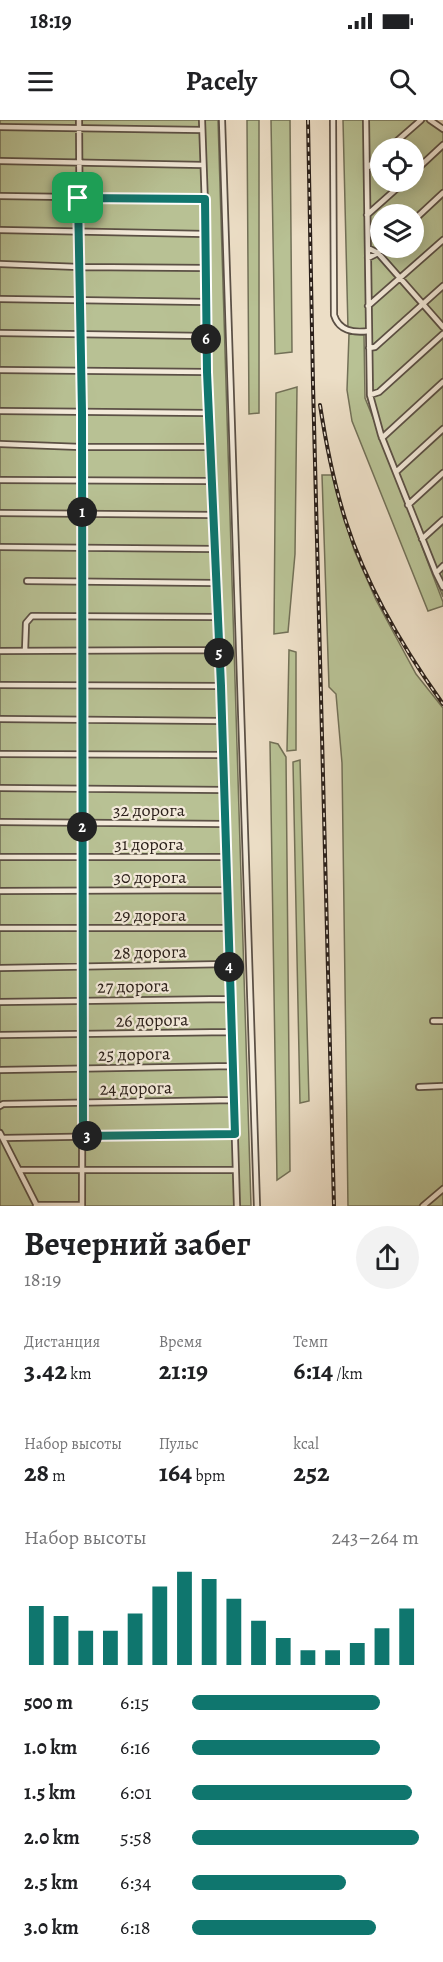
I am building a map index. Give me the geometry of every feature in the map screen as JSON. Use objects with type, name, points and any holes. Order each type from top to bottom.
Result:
[{"type":"street","points":[[79,120],[83,720],[81,857],[83,1102],[83,1136],[82,1170],[82,1205],[36,1205],[1,1136],[83,1136],[235,1134]]},
{"type":"street","points":[[202,120],[208,413],[225,790],[237,1206]]},
{"type":"street","points":[[222,120],[257,1206]]},
{"type":"street","points":[[333,120],[334,315],[336,321],[346,329],[356,332],[369,331]]},
{"type":"street","points":[[366,120],[370,395],[382,438],[443,587]]},
{"type":"street","points":[[400,138],[421,120]]},
{"type":"street","points":[[430,120],[443,129]]},
{"type":"street","points":[[0,127],[202,130]]},
{"type":"street","points":[[424,163],[443,145]]},
{"type":"street","points":[[0,161],[203,165]]},
{"type":"street","points":[[367,168],[370,165]]},
{"type":"street","points":[[367,216],[393,192]]},
{"type":"street","points":[[424,211],[443,193]]},
{"type":"street","points":[[0,196],[205,199]]},
{"type":"street","points":[[0,230],[206,234]]},
{"type":"street","points":[[368,306],[443,240]]},
{"type":"street","points":[[382,258],[443,327]]},
{"type":"street","points":[[0,264],[206,268]]},
{"type":"street","points":[[369,348],[375,346],[443,286]]},
{"type":"street","points":[[0,299],[207,302]]},
{"type":"street","points":[[0,333],[206,336]]},
{"type":"street","points":[[370,395],[379,392],[443,334]]},
{"type":"street","points":[[0,370],[207,372]]},
{"type":"street","points":[[382,438],[443,382]]},
{"type":"street","points":[[0,411],[208,413]]},
{"type":"street","points":[[396,472],[443,429]]},
{"type":"street","points":[[0,444],[81,447],[210,447]]},
{"type":"street","points":[[408,505],[443,473]]},
{"type":"street","points":[[0,480],[211,481]]},
{"type":"street","points":[[0,513],[213,515]]},
{"type":"street","points":[[422,539],[443,520]]},
{"type":"street","points":[[0,547],[215,549]]},
{"type":"street","points":[[436,573],[443,566]]},
{"type":"street","points":[[27,581],[216,583]]},
{"type":"street","points":[[25,651],[26,622],[32,616],[217,617]]},
{"type":"street","points":[[0,651],[219,650]]},
{"type":"street","points":[[0,685],[221,686]]},
{"type":"street","points":[[0,719],[222,721]]},
{"type":"street","points":[[0,754],[223,755]]},
{"type":"street","points":[[0,788],[225,790]]},
{"type":"street","name":"32 дорога","points":[[0,822],[225,824]]},
{"type":"street","name":"31 дорога","points":[[0,857],[227,857]]},
{"type":"street","name":"30 дорога","points":[[0,891],[228,890]]},
{"type":"street","name":"29 дорога","points":[[0,928],[228,928]]},
{"type":"street","name":"28 дорога","points":[[0,968],[229,964]]},
{"type":"street","name":"27 дорога","points":[[0,1002],[230,999]]},
{"type":"street","points":[[433,1021],[443,1021]]},
{"type":"street","name":"26 дорога","points":[[0,1035],[231,1032]]},
{"type":"street","name":"25 дорога","points":[[0,1070],[233,1066]]},
{"type":"street","points":[[419,1086],[443,1086]]},
{"type":"street","points":[[0,1097],[2,1105]]},
{"type":"street","name":"24 дорога","points":[[2,1105],[234,1100]]},
{"type":"street","points":[[20,1170],[236,1170]]},
{"type":"street","points":[[423,1206],[443,1189]]},
{"type":"green space","points":[[0,120],[218,120],[251,1206],[0,1206]]},
{"type":"green space","points":[[247,120],[259,120],[259,413],[249,414]]},
{"type":"green space","points":[[271,120],[290,120],[292,352],[275,354]]},
{"type":"green space","points":[[343,120],[364,120],[366,312],[366,120],[434,120],[443,127],[443,597],[381,439],[443,602],[443,606],[428,611],[352,421],[347,390],[349,334],[364,335],[365,398],[380,435],[367,397],[367,329],[348,329]]},
{"type":"green space","points":[[297,387],[295,554],[288,632],[274,634],[276,393]]},
{"type":"green space","points":[[322,475],[332,475],[354,550],[376,600],[416,674],[443,708],[443,1206],[348,1206],[342,763],[336,694],[329,687]]},
{"type":"green space","points":[[289,650],[296,652],[296,750],[287,751]]},
{"type":"green space","points":[[270,742],[278,744],[286,757],[290,1171],[277,1180]]},
{"type":"green space","points":[[300,760],[309,1101],[300,1103],[293,762]]},
{"type":"railway","points":[[308,120],[334,1206]]},
{"type":"railway","points":[[320,405],[334,479],[346,522],[364,570],[387,616],[443,704]]},
{"type":"route","points":[[78,198],[205,199],[207,372],[221,686],[235,1134],[83,1136],[82,412],[78,198]]}]
